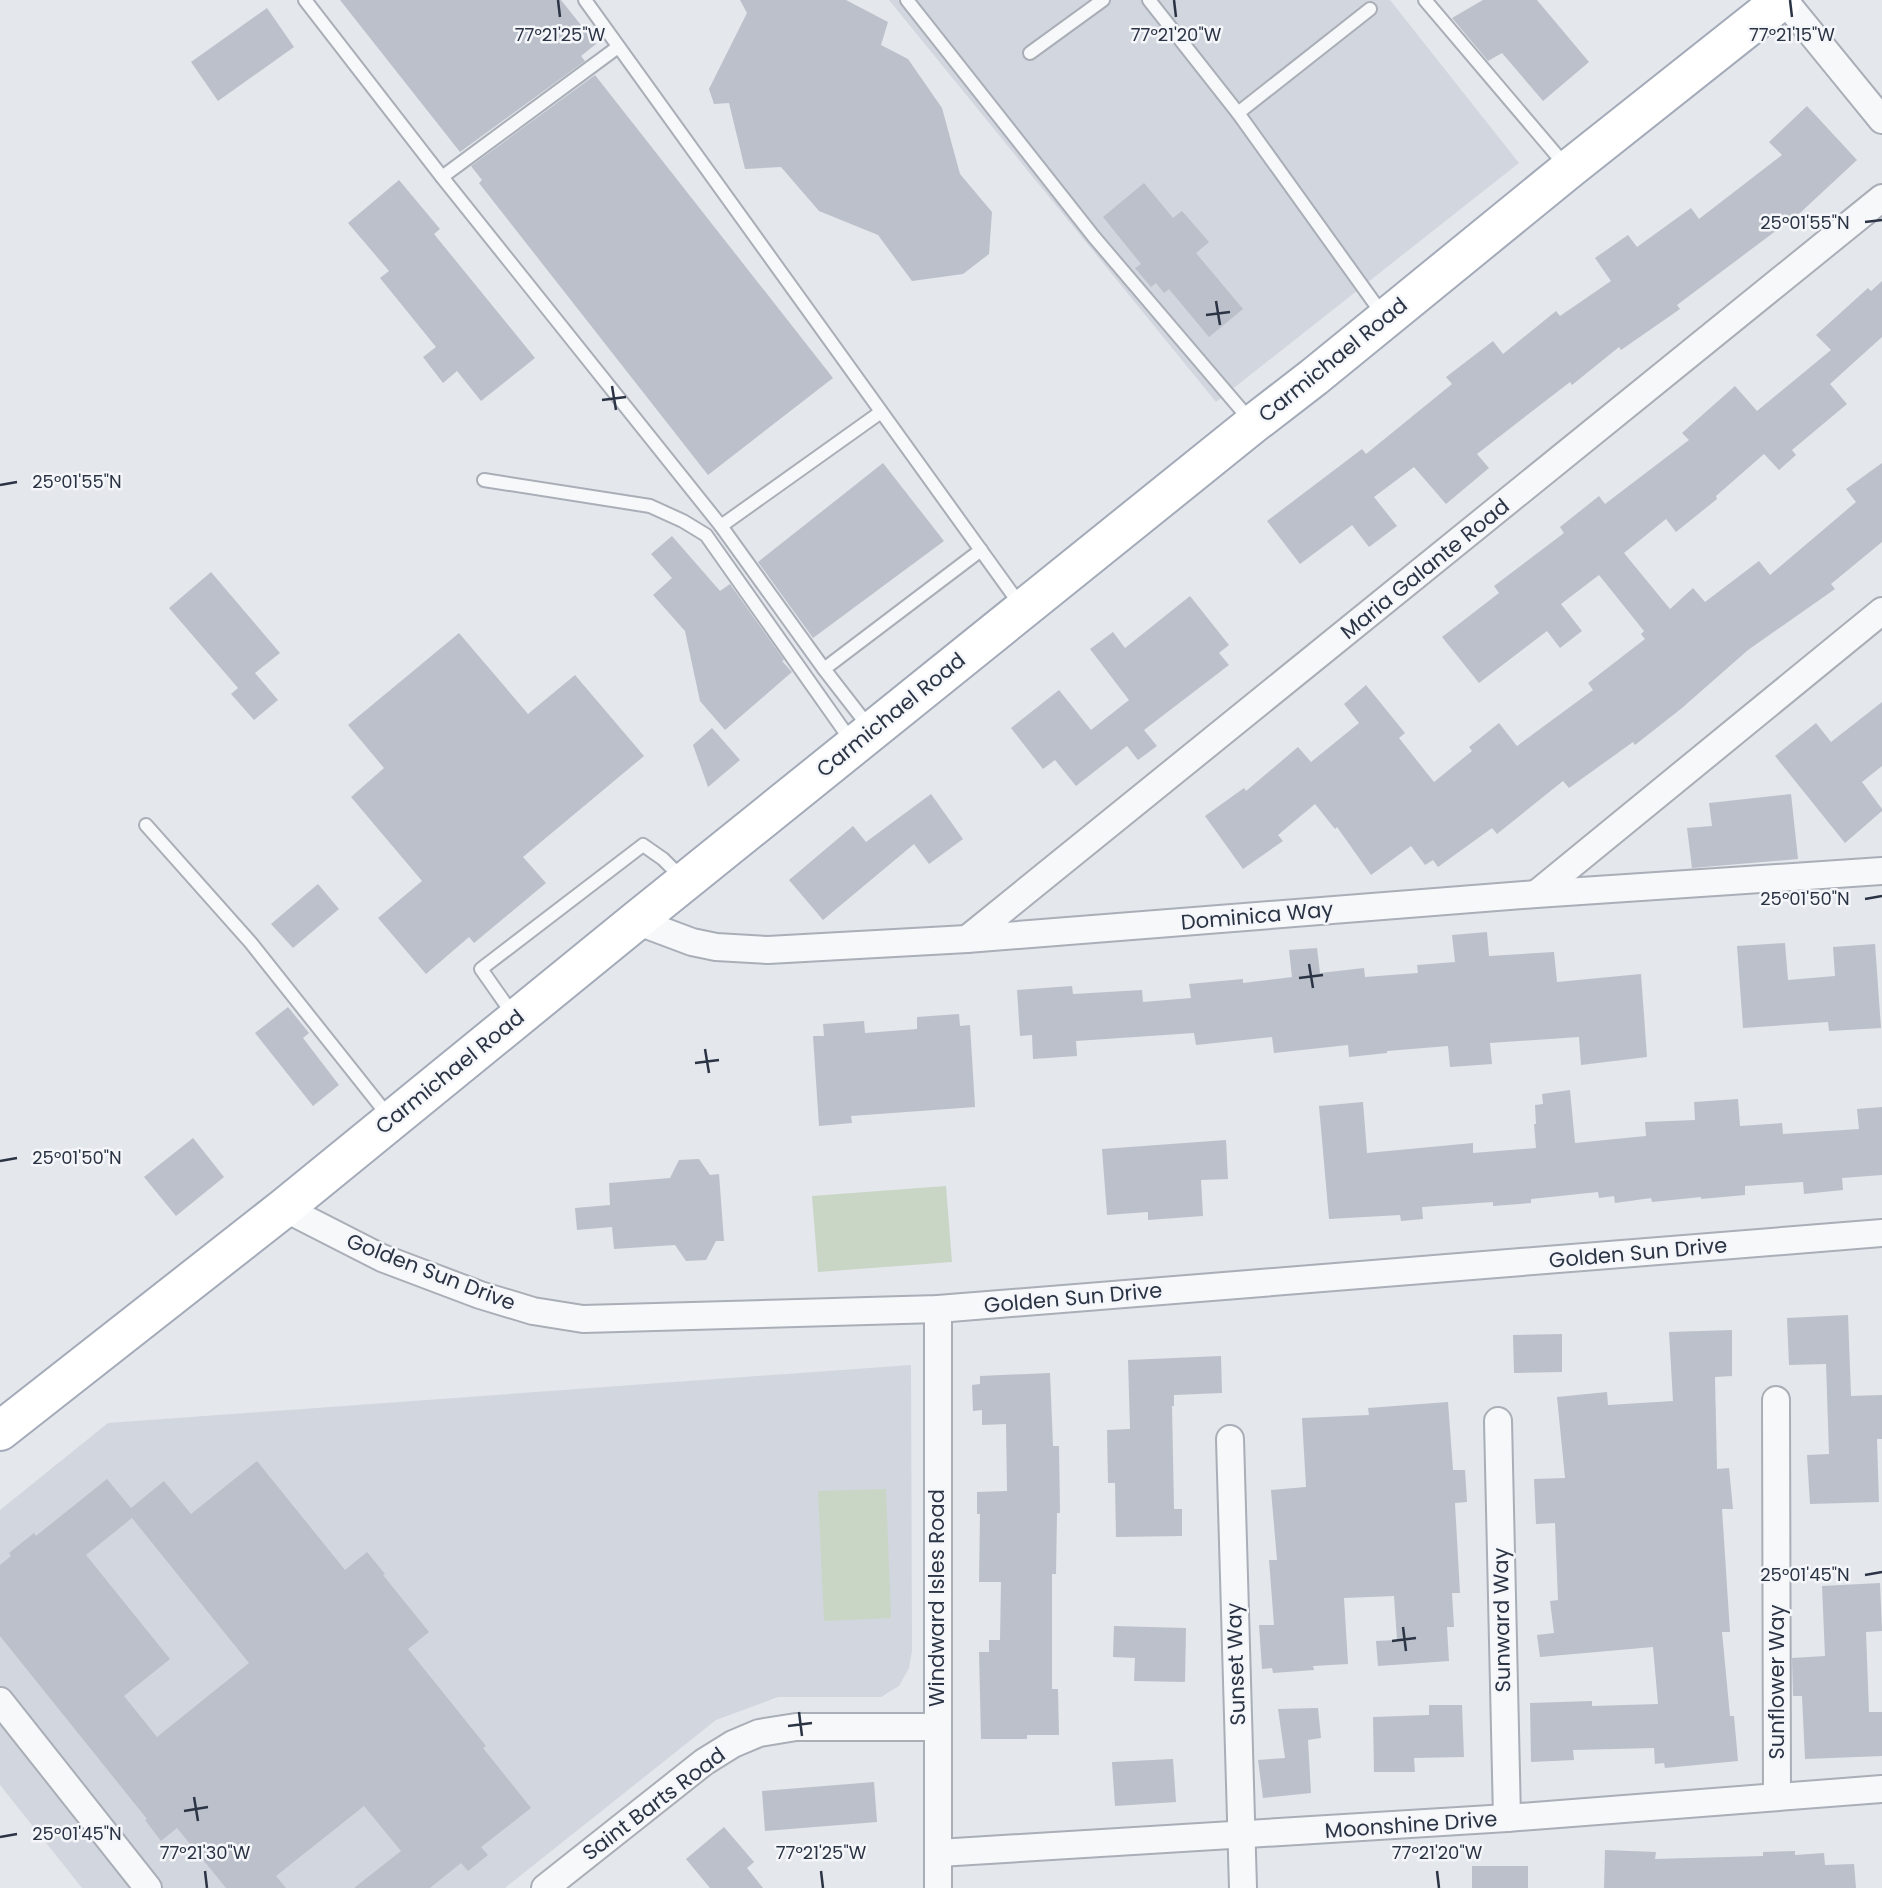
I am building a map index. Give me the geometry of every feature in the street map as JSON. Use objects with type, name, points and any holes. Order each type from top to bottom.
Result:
[{"type":"main road","name":"Carmichael Road","points":[[0,1431],[284,1208],[636,920],[1783,0]]},
{"type":"street","points":[[1783,0],[1882,120]]},
{"type":"street","name":"Maria Galante Road","points":[[967,939],[1882,198]]},
{"type":"street","points":[[1536,894],[1882,611]]},
{"type":"street","name":"Dominica Way","points":[[636,920],[692,942],[754,950],[967,939],[1536,894],[1882,871]]},
{"type":"street","name":"Golden Sun Drive","points":[[284,1208],[382,1258],[480,1296],[534,1311],[583,1319],[938,1308],[1882,1233]]},
{"type":"street","name":"Windward Isles Road","points":[[938,1308],[938,1888]]},
{"type":"street","name":"Sunflower Way","points":[[1776,1400],[1777,1797]]},
{"type":"street","name":"Sunward Way","points":[[1497,1421],[1507,1818]]},
{"type":"street","name":"Sunset Way","points":[[1230,1439],[1243,1888]]},
{"type":"street","points":[[0,1701],[148,1888]]},
{"type":"street","name":"Saint Barts Road","points":[[545,1888],[704,1762],[733,1744],[760,1733],[796,1727],[937,1727]]},
{"type":"street","name":"Moonshine Drive","points":[[939,1853],[1507,1818],[1777,1797],[1882,1797]]},
{"type":"lane","points":[[305,0],[442,177],[721,526],[824,669],[863,738]]},
{"type":"lane","points":[[584,0],[1023,609]]},
{"type":"lane","points":[[907,0],[1094,237],[1253,424]]},
{"type":"lane","points":[[1030,53],[1103,0]]},
{"type":"lane","points":[[1149,0],[1238,113],[1385,318]]},
{"type":"lane","points":[[1425,0],[1569,169]]},
{"type":"lane","points":[[1238,113],[1370,9]]},
{"type":"lane","points":[[442,177],[618,47]]},
{"type":"lane","points":[[721,526],[881,412]]},
{"type":"lane","points":[[484,480],[650,506],[706,535],[863,738]]},
{"type":"lane","points":[[824,669],[981,550]]},
{"type":"lane","points":[[146,825],[251,943],[392,1120]]},
{"type":"lane","points":[[516,1019],[481,969],[643,845],[663,859],[685,881]]},
{"type":"shaded area","points":[[889,0],[1390,0],[1519,163],[1216,402]]},
{"type":"shaded area","points":[[911,1365],[912,1651],[909,1668],[899,1686],[881,1697],[778,1697],[716,1720],[505,1888],[82,1888],[0,1785],[0,1510],[108,1423]]},
{"type":"green space","points":[[946,1186],[952,1262],[818,1272],[812,1196]]},
{"type":"green space","points":[[886,1489],[891,1618],[824,1621],[818,1491]]},
{"type":"building","points":[[340,0],[561,0],[596,44],[581,56],[585,61],[460,152]]},
{"type":"building","points":[[740,0],[846,0],[888,22],[881,45],[908,59],[942,108],[960,174],[992,212],[989,254],[963,274],[912,281],[878,235],[819,211],[781,167],[745,169],[729,103],[714,104],[709,89],[747,13]]},
{"type":"building","points":[[1483,0],[1537,0],[1589,62],[1543,101],[1502,53],[1488,61],[1452,18]]},
{"type":"building","points":[[267,8],[294,47],[218,101],[191,62]]},
{"type":"building","points":[[595,75],[833,378],[708,475],[479,183],[482,180],[471,166]]},
{"type":"building","points":[[1807,106],[1857,160],[1801,212],[1677,305],[1680,309],[1621,350],[1619,347],[1572,385],[1570,382],[1477,454],[1489,468],[1446,504],[1414,467],[1374,497],[1397,526],[1369,547],[1352,525],[1300,564],[1267,521],[1362,449],[1366,454],[1452,384],[1446,377],[1493,341],[1503,354],[1556,311],[1560,316],[1611,281],[1595,258],[1628,235],[1637,247],[1691,208],[1699,219],[1782,155],[1769,142]]},
{"type":"building","points":[[399,180],[440,229],[434,234],[535,358],[481,401],[457,371],[443,383],[423,357],[436,347],[380,278],[389,271],[348,223]]},
{"type":"building","points":[[1144,183],[1173,218],[1182,211],[1209,242],[1196,253],[1243,309],[1209,337],[1169,289],[1164,293],[1156,283],[1151,287],[1135,268],[1141,264],[1103,217]]},
{"type":"building","points":[[1882,281],[1882,337],[1830,384],[1847,404],[1792,450],[1796,455],[1779,470],[1764,454],[1716,496],[1717,499],[1676,532],[1666,519],[1624,553],[1670,609],[1693,588],[1705,602],[1759,561],[1770,575],[1856,502],[1846,489],[1882,463],[1882,542],[1831,584],[1835,589],[1748,650],[1635,745],[1633,742],[1569,788],[1563,781],[1497,834],[1492,828],[1438,867],[1433,860],[1425,865],[1411,846],[1371,875],[1337,827],[1335,829],[1315,804],[1278,835],[1283,841],[1243,869],[1205,816],[1244,788],[1246,791],[1298,747],[1311,762],[1359,723],[1344,704],[1366,685],[1405,733],[1399,738],[1434,782],[1472,751],[1469,747],[1499,723],[1517,746],[1593,690],[1588,683],[1645,639],[1641,634],[1644,631],[1599,575],[1561,604],[1582,631],[1560,648],[1547,631],[1479,683],[1442,637],[1499,593],[1494,586],[1564,533],[1560,527],[1599,496],[1605,504],[1689,440],[1682,433],[1735,386],[1757,411],[1831,350],[1816,335],[1868,288],[1871,291]]},
{"type":"building","points":[[883,463],[944,541],[813,638],[758,562]]},
{"type":"building","points":[[672,536],[720,591],[730,584],[792,672],[725,730],[700,701],[685,631],[653,595],[672,578],[651,554]]},
{"type":"building","points":[[211,572],[280,653],[255,673],[278,700],[254,720],[231,694],[238,688],[169,608]]},
{"type":"building","points":[[1190,596],[1229,645],[1219,653],[1229,665],[1144,730],[1157,746],[1138,760],[1127,746],[1076,786],[1055,760],[1043,769],[1011,728],[1059,690],[1091,730],[1129,700],[1090,649],[1113,632],[1125,648]]},
{"type":"building","points":[[459,633],[528,714],[575,675],[644,756],[523,857],[546,883],[474,943],[469,937],[426,974],[378,918],[422,881],[351,797],[384,768],[348,725]]},
{"type":"building","points":[[1882,702],[1882,766],[1862,782],[1882,811],[1845,843],[1775,756],[1816,723],[1831,742]]},
{"type":"building","points":[[712,728],[740,760],[708,787],[693,745]]},
{"type":"building","points":[[931,794],[963,839],[929,864],[914,844],[823,920],[789,880],[853,826],[866,842]]},
{"type":"building","points":[[1791,794],[1798,859],[1692,868],[1687,828],[1712,826],[1709,803]]},
{"type":"building","points":[[318,884],[339,909],[293,948],[271,924]]},
{"type":"building","points":[[1487,932],[1489,956],[1554,952],[1557,982],[1641,974],[1647,1057],[1581,1065],[1579,1037],[1490,1043],[1492,1064],[1450,1067],[1448,1046],[1349,1057],[1348,1045],[1274,1053],[1272,1037],[1196,1045],[1194,1033],[1076,1041],[1077,1056],[1033,1059],[1032,1035],[1020,1036],[1017,990],[1072,986],[1073,994],[1142,990],[1143,1002],[1191,998],[1189,984],[1243,979],[1243,983],[1292,977],[1289,950],[1317,948],[1320,973],[1364,968],[1365,977],[1418,973],[1417,965],[1455,962],[1452,935]]},
{"type":"building","points":[[1785,943],[1788,980],[1835,976],[1833,947],[1875,944],[1881,1028],[1829,1031],[1828,1022],[1743,1028],[1737,946]]},
{"type":"building","points":[[288,1007],[309,1033],[303,1038],[339,1085],[313,1106],[255,1033]]},
{"type":"building","points":[[959,1014],[960,1026],[970,1025],[975,1107],[851,1116],[852,1123],[819,1126],[813,1036],[824,1036],[823,1024],[864,1021],[865,1033],[917,1029],[917,1017]]},
{"type":"building","points":[[1570,1090],[1575,1143],[1646,1136],[1645,1122],[1695,1120],[1694,1102],[1738,1099],[1740,1126],[1782,1123],[1783,1134],[1859,1129],[1857,1109],[1882,1107],[1882,1175],[1842,1178],[1843,1190],[1804,1194],[1803,1182],[1745,1186],[1745,1195],[1652,1202],[1651,1198],[1615,1203],[1614,1196],[1599,1198],[1598,1192],[1531,1199],[1531,1203],[1493,1206],[1493,1202],[1422,1207],[1423,1219],[1401,1221],[1400,1215],[1329,1219],[1319,1106],[1363,1102],[1367,1153],[1473,1143],[1473,1153],[1536,1148],[1535,1105],[1543,1104],[1542,1094]]},
{"type":"building","points":[[193,1138],[224,1177],[176,1216],[144,1177]]},
{"type":"building","points":[[1226,1140],[1228,1179],[1201,1180],[1203,1216],[1148,1220],[1148,1212],[1107,1215],[1102,1149]]},
{"type":"building","points":[[699,1159],[710,1175],[719,1174],[724,1241],[716,1241],[706,1260],[686,1261],[675,1245],[614,1249],[612,1227],[577,1230],[575,1208],[610,1205],[609,1183],[670,1178],[679,1160]]},
{"type":"building","points":[[1848,1315],[1851,1396],[1882,1395],[1882,1439],[1877,1439],[1879,1502],[1810,1504],[1807,1455],[1829,1454],[1826,1364],[1789,1365],[1787,1318]]},
{"type":"building","points":[[1732,1330],[1732,1376],[1715,1377],[1717,1469],[1729,1468],[1733,1509],[1722,1509],[1730,1632],[1722,1632],[1730,1716],[1734,1716],[1738,1761],[1665,1768],[1664,1763],[1655,1764],[1654,1748],[1573,1750],[1574,1760],[1531,1762],[1530,1703],[1592,1701],[1592,1706],[1658,1704],[1653,1647],[1540,1657],[1537,1635],[1554,1633],[1550,1601],[1558,1600],[1555,1523],[1536,1524],[1534,1479],[1565,1478],[1557,1397],[1607,1392],[1608,1405],[1673,1401],[1669,1332]]},
{"type":"building","points":[[1562,1334],[1562,1372],[1514,1373],[1513,1335]]},
{"type":"building","points":[[1221,1356],[1222,1393],[1174,1395],[1174,1509],[1182,1509],[1182,1536],[1116,1537],[1115,1483],[1108,1483],[1107,1430],[1130,1429],[1128,1360]]},
{"type":"building","points":[[1050,1373],[1053,1446],[1059,1446],[1060,1513],[1057,1513],[1056,1574],[1052,1574],[1052,1689],[1058,1689],[1059,1735],[1027,1735],[1027,1739],[981,1739],[979,1652],[989,1652],[989,1640],[1000,1640],[1001,1582],[979,1582],[980,1514],[977,1514],[977,1492],[1007,1491],[1006,1424],[982,1425],[982,1410],[973,1411],[972,1385],[980,1384],[980,1376]]},
{"type":"building","points":[[1448,1402],[1453,1470],[1465,1470],[1467,1502],[1455,1503],[1460,1593],[1452,1593],[1454,1627],[1447,1627],[1449,1661],[1378,1666],[1376,1641],[1397,1640],[1394,1596],[1344,1598],[1348,1664],[1313,1666],[1314,1670],[1273,1673],[1272,1668],[1262,1669],[1259,1625],[1274,1625],[1269,1560],[1277,1560],[1271,1490],[1306,1487],[1302,1418],[1369,1415],[1368,1408]]},
{"type":"building","points":[[257,1461],[345,1570],[367,1552],[429,1632],[408,1649],[486,1746],[483,1748],[531,1808],[481,1847],[488,1855],[468,1871],[461,1863],[430,1888],[354,1888],[401,1851],[364,1806],[276,1876],[286,1888],[226,1888],[177,1828],[161,1841],[145,1820],[147,1819],[0,1636],[0,1565],[11,1556],[9,1553],[34,1533],[36,1536],[107,1479],[131,1508],[164,1481],[191,1514]],"holes":[[[132,1518],[249,1663],[157,1737],[124,1696],[170,1659],[86,1555]]]},
{"type":"building","points":[[1880,1583],[1882,1631],[1866,1632],[1869,1712],[1882,1712],[1882,1756],[1805,1759],[1802,1696],[1793,1696],[1792,1658],[1825,1656],[1822,1586]]},
{"type":"building","points":[[1114,1626],[1186,1628],[1185,1682],[1134,1681],[1135,1658],[1113,1657]]},
{"type":"building","points":[[1429,1705],[1462,1705],[1464,1757],[1414,1758],[1415,1772],[1374,1772],[1373,1717],[1429,1715]]},
{"type":"building","points":[[1318,1708],[1321,1738],[1308,1740],[1311,1793],[1263,1798],[1258,1760],[1285,1758],[1278,1709]]},
{"type":"building","points":[[1173,1759],[1176,1802],[1115,1806],[1112,1762]]},
{"type":"building","points":[[874,1782],[877,1822],[765,1831],[762,1791]]},
{"type":"building","points":[[724,1827],[754,1862],[747,1868],[763,1888],[710,1888],[686,1859]]},
{"type":"building","points":[[1605,1850],[1656,1852],[1655,1859],[1763,1856],[1763,1852],[1795,1851],[1795,1855],[1824,1853],[1825,1865],[1854,1864],[1856,1888],[1604,1888]]},
{"type":"building","points":[[1472,1866],[1528,1866],[1528,1888],[1472,1888]]}]
